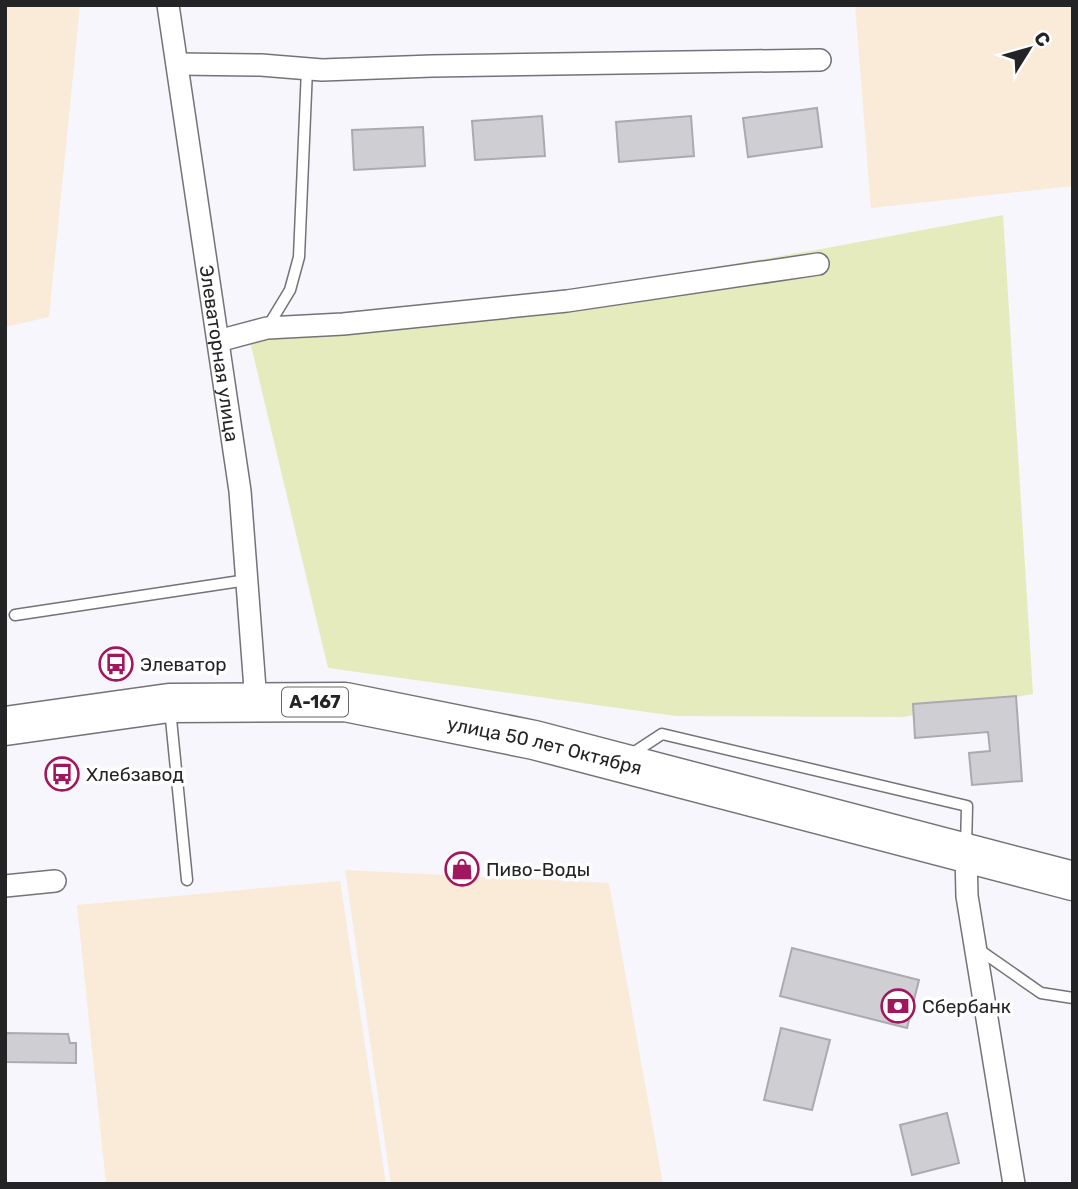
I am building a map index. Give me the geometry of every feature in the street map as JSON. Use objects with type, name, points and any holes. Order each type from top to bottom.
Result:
[{"type":"highway","name":"улица 50 лет Октября","points":[[5,726],[169,703],[345,702],[534,740],[1073,881]]},
{"type":"street","name":"Элеваторная улица","points":[[168,5],[240,491],[256,702]]},
{"type":"street","points":[[177,64],[261,65],[307,69],[820,60]]},
{"type":"street","points":[[218,341],[267,328],[330,326],[567,301],[818,264]]},
{"type":"street","points":[[966,854],[967,896],[1014,1184]]},
{"type":"street","points":[[5,886],[55,881]]},
{"type":"lane","points":[[267,328],[290,290],[299,257],[307,69]]},
{"type":"lane","points":[[15,615],[247,580]]},
{"type":"lane","points":[[169,703],[187,880]]},
{"type":"lane","points":[[975,947],[1041,993],[1073,998]]},
{"type":"shaded area","points":[[5,5],[80,5],[49,317],[5,327]]},
{"type":"shaded area","points":[[855,5],[1073,5],[1073,186],[871,208]]},
{"type":"shaded area","points":[[345,870],[609,883],[663,1184],[391,1184]]},
{"type":"shaded area","points":[[340,881],[386,1184],[106,1184],[77,905]]},
{"type":"green space","points":[[1003,215],[1033,694],[903,717],[676,716],[328,668],[249,337],[302,337],[816,250]]},
{"type":"building","points":[[817,108],[822,147],[748,157],[743,118]]},
{"type":"building","points":[[542,116],[545,156],[475,160],[472,121]]},
{"type":"building","points":[[691,116],[694,156],[619,162],[616,122]]},
{"type":"building","points":[[423,127],[425,166],[354,170],[352,130]]},
{"type":"building","points":[[1016,696],[1022,781],[972,785],[969,753],[990,751],[988,732],[915,738],[913,704]]},
{"type":"building","points":[[792,948],[919,980],[907,1028],[780,996]]},
{"type":"building","points":[[781,1028],[830,1040],[812,1110],[764,1100]]},
{"type":"building","points":[[5,1033],[68,1034],[70,1043],[76,1043],[76,1063],[5,1062]]},
{"type":"building","points":[[947,1113],[959,1163],[912,1175],[900,1125]]},
{"type":"place","name":"Элеватор","points":[[116,664]]},
{"type":"place","name":"Хлебзавод","points":[[62,774]]},
{"type":"place","name":"Пиво-Воды","points":[[462,869]]},
{"type":"place","name":"Сбербанк","points":[[898,1006]]}]
